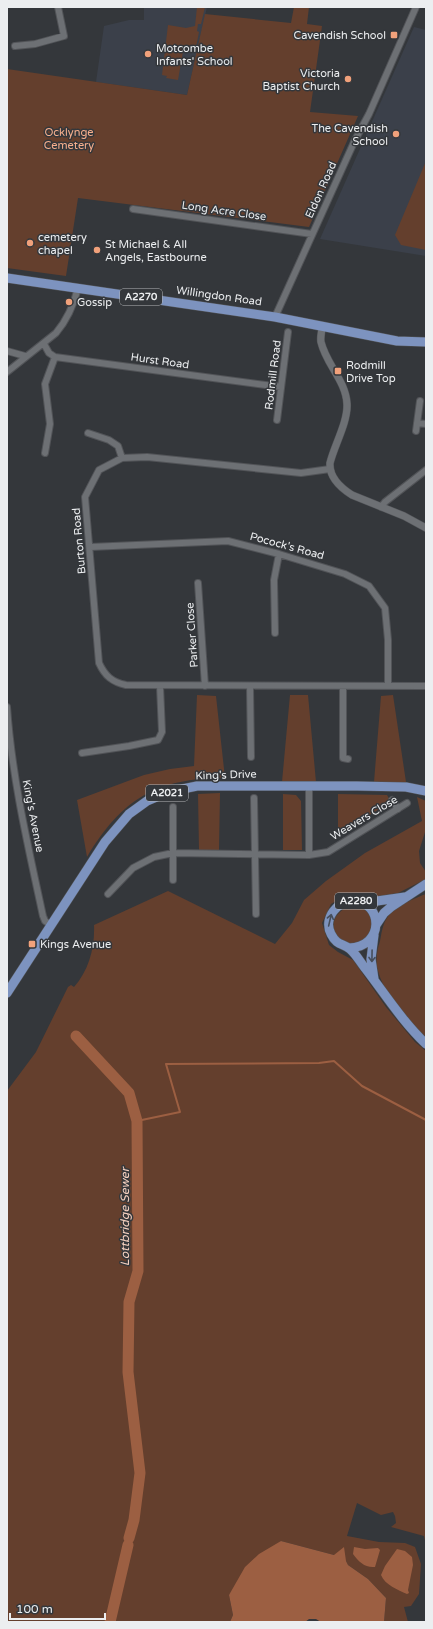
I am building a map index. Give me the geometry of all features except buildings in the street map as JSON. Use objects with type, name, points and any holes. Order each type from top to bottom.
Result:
[{"type":"main road","name":"Willingdon Road","points":[[7,278],[275,317],[397,341],[426,342]]},
{"type":"main road","name":"King's Drive","points":[[7,993],[105,842],[129,814],[147,801],[168,792],[197,786],[406,787],[426,790]]},
{"type":"main road","name":"A2280","points":[[408,896],[363,903],[347,901],[339,905],[333,910],[330,918],[329,926],[333,937],[341,946],[357,948],[364,945],[370,940],[384,913],[426,884]]},
{"type":"main road","name":"A2280","points":[[363,903],[373,912],[375,929],[371,959],[374,979]]},
{"type":"main road","name":"A2280","points":[[349,948],[374,979],[395,1010],[413,1032],[426,1044]]},
{"type":"street","points":[[15,46],[35,44],[64,36],[58,7]]},
{"type":"street","name":"Eldon Road","points":[[275,317],[355,140],[369,114],[416,7]]},
{"type":"street","name":"Long Acre Close","points":[[133,209],[312,234]]},
{"type":"street","points":[[7,372],[25,356],[44,344],[63,325],[71,309],[78,288]]},
{"type":"street","points":[[322,327],[321,342],[343,387],[347,405],[346,414],[332,455],[330,469],[333,477],[345,491],[367,502],[404,516],[426,528]]},
{"type":"street","name":"Rodmill Road","points":[[277,420],[288,332]]},
{"type":"street","points":[[44,344],[50,353],[55,357],[45,381],[50,424],[45,452]]},
{"type":"street","points":[[7,351],[25,356]]},
{"type":"street","name":"Hurst Road","points":[[55,357],[281,387]]},
{"type":"street","points":[[416,431],[420,401]]},
{"type":"street","points":[[417,423],[426,424]]},
{"type":"street","points":[[88,433],[109,440],[118,446],[122,458]]},
{"type":"street","name":"Burton Road","points":[[330,469],[301,473],[147,457],[122,458],[99,470],[85,496],[99,663],[108,678],[126,685],[426,686]]},
{"type":"street","points":[[381,507],[384,502],[426,470]]},
{"type":"street","name":"Pocock's Road","points":[[90,547],[228,541],[279,554],[345,574],[369,586],[385,608],[388,640],[388,686]]},
{"type":"street","points":[[275,633],[274,580],[279,554]]},
{"type":"street","name":"Parker Close","points":[[198,584],[205,686]]},
{"type":"street","points":[[82,753],[158,740],[162,732],[160,686]]},
{"type":"street","points":[[250,686],[250,757]]},
{"type":"street","points":[[344,686],[343,758],[348,759]]},
{"type":"street","name":"King's Avenue","points":[[7,707],[9,743],[18,800],[43,916],[45,921],[51,925]]},
{"type":"street","points":[[309,786],[309,855]]},
{"type":"street","points":[[254,798],[256,914]]},
{"type":"street","points":[[392,800],[398,809]]},
{"type":"street","name":"Weavers Close","points":[[108,894],[134,868],[154,857],[173,853],[309,855],[328,852],[407,804]]},
{"type":"street","points":[[173,807],[174,880]]},
{"type":"shaded area","name":"Motcombe Infants' School","points":[[144,7],[207,7],[187,95],[96,82],[104,26],[129,20],[144,20]]},
{"type":"shaded area","name":"The Cavendish School","points":[[414,27],[426,30],[426,256],[320,239]]},
{"type":"shaded area","points":[[281,1541],[334,1555],[344,1547],[348,1565],[368,1579],[386,1598],[384,1622],[321,1622],[316,1619],[309,1619],[305,1622],[230,1622],[233,1615],[229,1595],[245,1567],[259,1554]]},
{"type":"shaded area","points":[[354,1547],[365,1549],[378,1548],[380,1550],[375,1567],[368,1567],[360,1562],[353,1554]]},
{"type":"shaded area","points":[[397,1549],[405,1551],[412,1557],[413,1565],[408,1590],[409,1593],[407,1594],[385,1582],[381,1575],[385,1566]]},
{"type":"green space","points":[[197,7],[205,7],[201,24],[198,24],[197,31],[199,32],[196,47],[184,46],[178,80],[166,78],[167,76],[162,75],[168,25],[186,28],[195,26]]},
{"type":"green space","name":"Ocklynge Cemetery","points":[[294,7],[309,7],[307,24],[322,26],[310,112],[358,116],[309,227],[78,198],[66,276],[7,268],[7,69],[187,95],[205,14],[291,23]]},
{"type":"green space","points":[[426,161],[426,250],[401,245],[395,235]]},
{"type":"green space","points":[[197,695],[216,696],[225,778],[179,782],[160,788],[143,796],[114,820],[100,837],[87,857],[77,800],[144,775],[170,769],[194,766]]},
{"type":"green space","points":[[290,695],[308,695],[316,782],[282,782]]},
{"type":"green space","points":[[393,695],[406,782],[374,782],[381,696]]},
{"type":"green space","points":[[220,793],[219,850],[199,850],[198,794]]},
{"type":"green space","points":[[283,794],[296,795],[301,801],[302,850],[283,850]]},
{"type":"green space","points":[[338,794],[387,795],[391,802],[338,834]]},
{"type":"green space","points":[[417,797],[426,801],[426,829],[419,851],[420,863],[426,872],[426,879],[398,893],[380,896],[344,896],[331,904],[322,923],[329,945],[353,960],[386,1007],[415,1042],[426,1051],[426,1545],[424,1536],[391,1527],[396,1523],[393,1512],[381,1515],[357,1503],[347,1536],[379,1542],[405,1543],[415,1547],[421,1564],[419,1594],[411,1606],[404,1607],[408,1622],[384,1622],[386,1598],[368,1579],[348,1565],[346,1561],[334,1555],[281,1541],[229,1595],[233,1615],[230,1622],[7,1622],[7,1091],[36,1052],[68,987],[71,985],[74,987],[84,973],[92,950],[94,925],[168,891],[275,944],[292,923],[304,900],[326,881],[365,853],[422,821]]},
{"type":"green space","points":[[426,894],[426,1037],[404,1016],[391,999],[381,980],[377,967],[377,952],[382,929],[388,916],[403,904]]},
{"type":"green space","points":[[351,906],[362,908],[368,912],[372,924],[366,941],[348,945],[337,936],[333,925],[339,913]]},
{"type":"waterway","name":"Lottbridge Sewer","points":[[76,1036],[129,1093],[137,1121],[138,1271],[129,1302],[128,1372],[140,1473],[134,1520],[129,1538]]},
{"type":"waterway","points":[[137,1121],[180,1112],[166,1064],[319,1063],[334,1061],[362,1086],[426,1120]]},
{"type":"waterway","name":"Lottbridge Sewer","points":[[110,1622],[128,1545]]},
{"type":"place","name":"Cavendish School","points":[[394,35]]},
{"type":"place","name":"Motcombe Infants' School","points":[[148,54]]},
{"type":"place","name":"Victoria Baptist Church","points":[[348,79]]},
{"type":"place","name":"The Cavendish School","points":[[396,134]]},
{"type":"place","name":"cemetery chapel","points":[[30,243]]},
{"type":"place","name":"St Michael & All Angels, Eastbourne","points":[[97,250]]},
{"type":"place","name":"Gossip","points":[[69,302]]},
{"type":"place","name":"Rodmill Drive Top","points":[[338,371]]},
{"type":"place","name":"Kings Avenue","points":[[32,944]]}]
